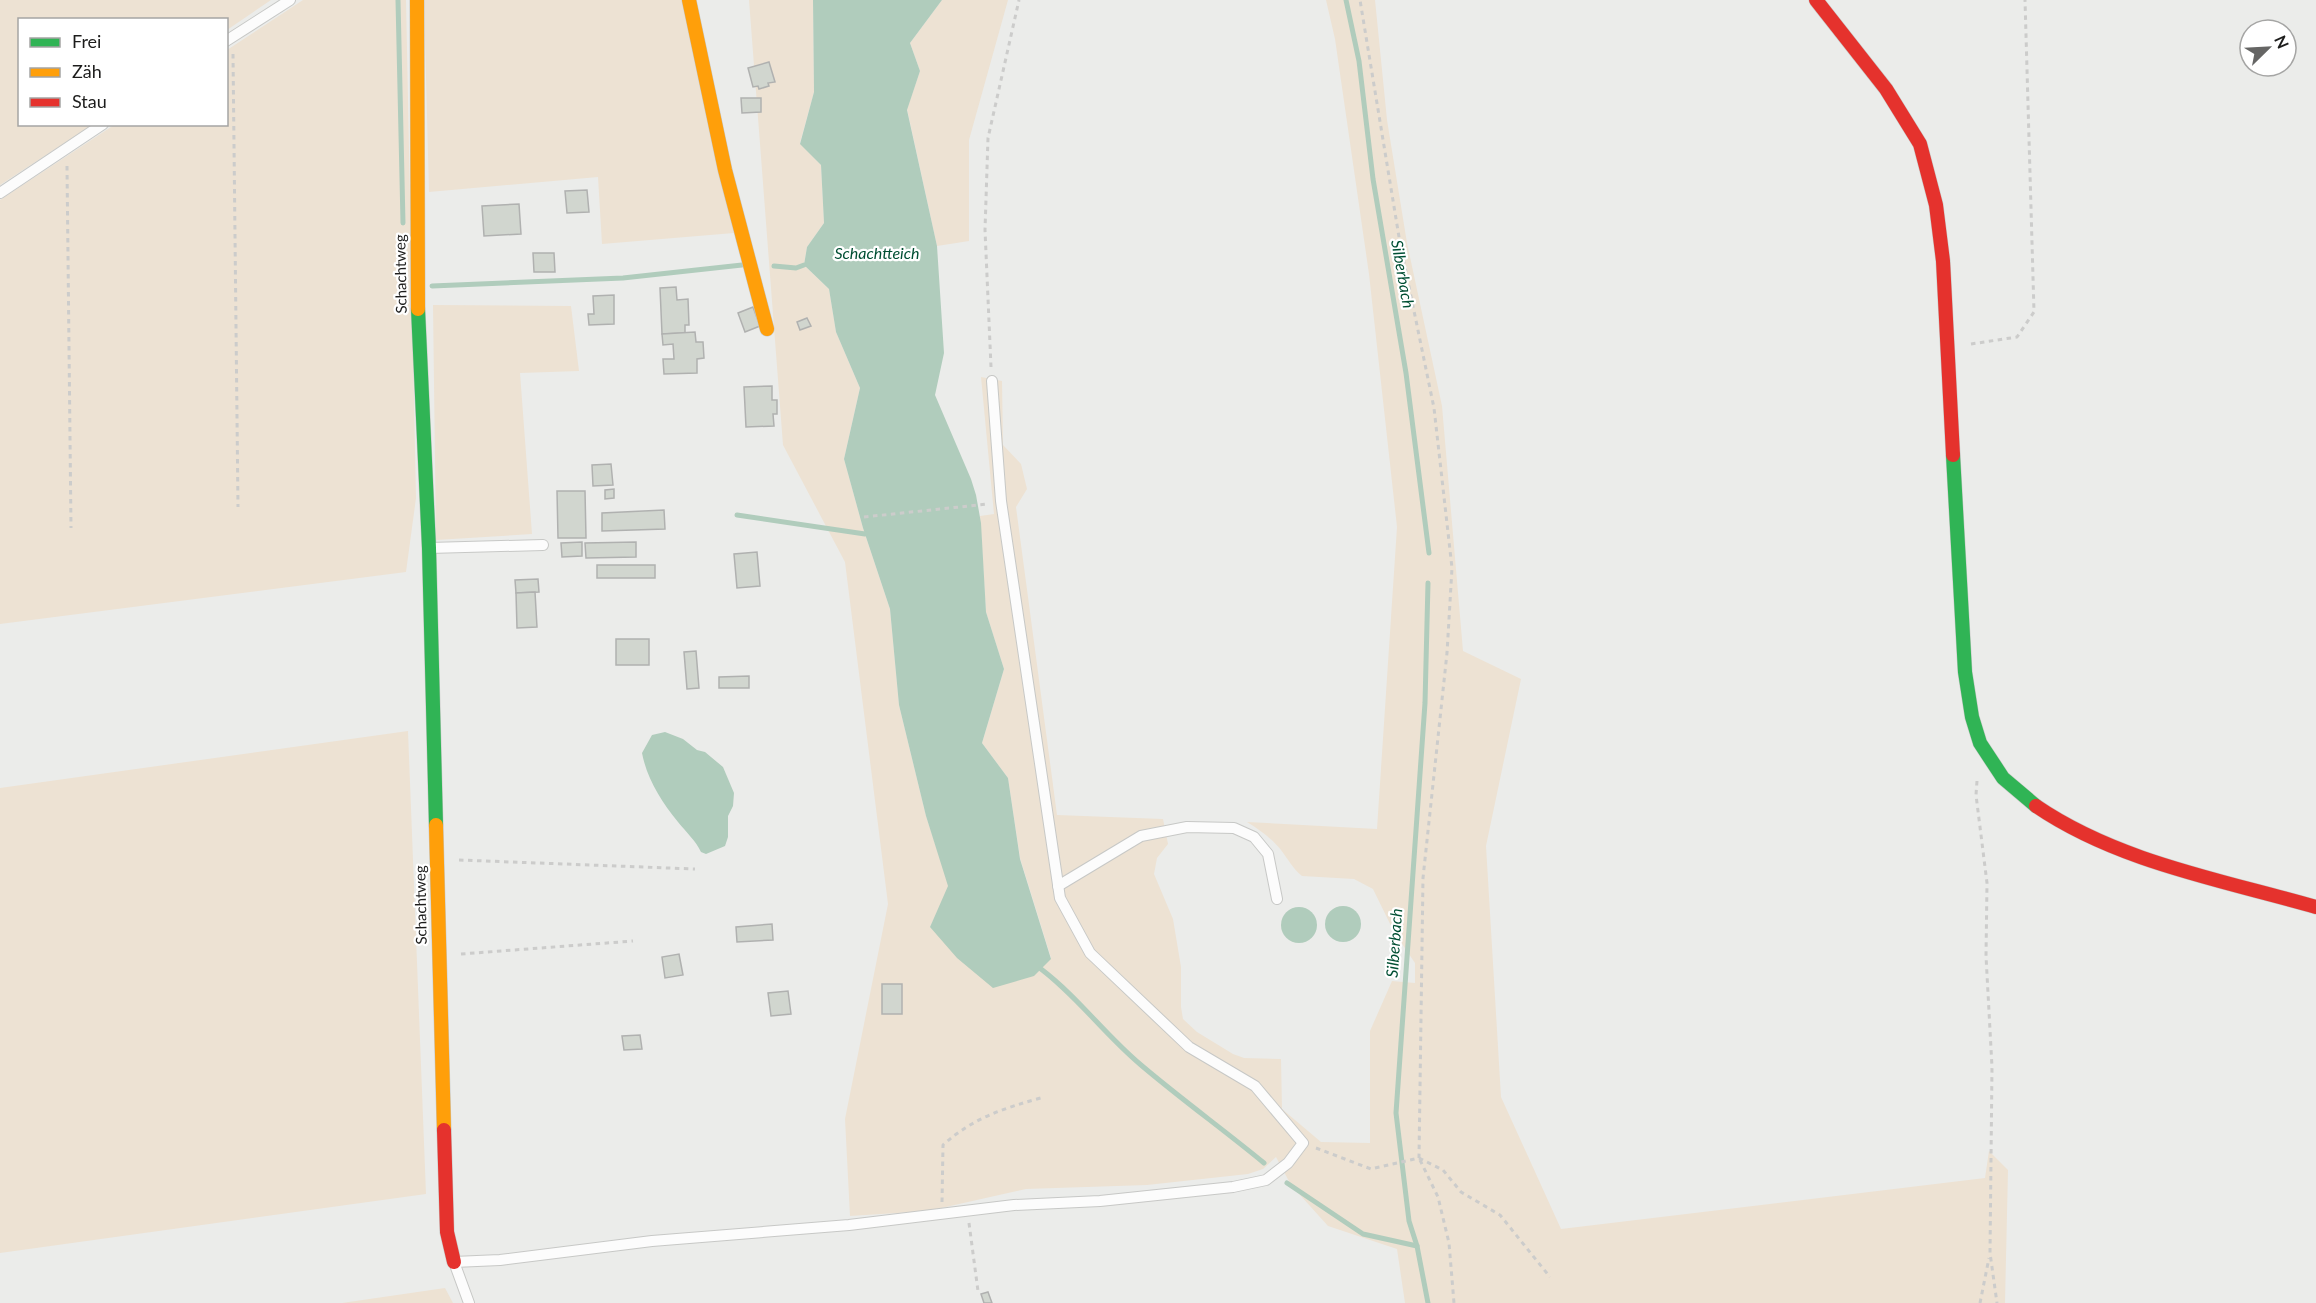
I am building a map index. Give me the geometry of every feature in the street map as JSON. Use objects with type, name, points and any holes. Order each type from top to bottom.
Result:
[{"type":"street","name":"Schachtweg","points":[[417,0],[417,288],[429,548],[447,1232],[454,1262]]},
{"type":"street","points":[[689,0],[725,170],[766,329]]},
{"type":"street","points":[[1815,0],[1886,89],[1920,144],[1936,205],[1943,261],[1965,672],[1975,727],[1990,760],[2014,788],[2034,804],[2081,832],[2123,850],[2160,862],[2316,908]]},
{"type":"lane","points":[[229,39],[290,0]]},
{"type":"lane","points":[[0,194],[100,126]]},
{"type":"lane","points":[[469,1303],[454,1262],[500,1260],[652,1241],[849,1226],[1014,1205],[1100,1201],[1233,1187],[1266,1180],[1288,1163],[1303,1143],[1255,1086],[1189,1047],[1090,953],[1060,898],[1001,501],[992,381]]},
{"type":"lane","points":[[982,396],[993,405]]},
{"type":"lane","points":[[429,548],[543,545]]},
{"type":"lane","points":[[1058,886],[1141,836],[1188,827],[1234,828],[1254,837],[1268,854],[1277,899]]},
{"type":"path","points":[[992,381],[985,230],[988,138],[1019,0]]},
{"type":"path","points":[[1360,0],[1400,243],[1434,408],[1452,568],[1447,653],[1423,878],[1419,1158],[1438,1197],[1449,1243],[1454,1303]]},
{"type":"path","points":[[1948,343],[1972,344],[2017,336],[2034,312],[2025,0]]},
{"type":"path","points":[[229,39],[238,507]]},
{"type":"path","points":[[67,149],[71,528]]},
{"type":"path","points":[[864,517],[1001,501]]},
{"type":"path","points":[[1990,760],[1979,771],[1976,795],[1987,883],[1986,956],[1992,1066],[1990,1253],[1997,1303]]},
{"type":"path","points":[[436,859],[695,869]]},
{"type":"path","points":[[439,956],[633,941]]},
{"type":"path","points":[[942,1215],[943,1145],[961,1129],[1001,1109],[1044,1097]]},
{"type":"path","points":[[1303,1143],[1371,1169],[1419,1158],[1443,1170],[1461,1192],[1500,1215],[1550,1277]]},
{"type":"path","points":[[968,1212],[978,1291]]},
{"type":"path","points":[[1980,1303],[1990,1253]]},
{"type":"shaded area","points":[[0,0],[271,0],[228,29],[228,18],[18,18],[18,126],[90,126],[0,185]]},
{"type":"shaded area","points":[[303,0],[406,0],[416,498],[406,572],[0,624],[0,200],[112,126],[228,126],[228,49]]},
{"type":"shaded area","points":[[424,0],[683,0],[734,233],[602,244],[598,177],[429,192]]},
{"type":"shaded area","points":[[749,0],[813,0],[814,92],[800,143],[821,165],[824,223],[807,247],[804,265],[829,289],[836,332],[860,388],[844,459],[863,528],[890,609],[899,705],[926,816],[949,886],[930,927],[1051,958],[1020,858],[1008,778],[982,743],[1004,669],[986,612],[980,516],[994,514],[981,377],[1002,381],[1003,445],[1021,464],[1027,489],[1016,507],[1057,815],[1163,819],[1168,844],[1157,858],[1154,874],[1173,919],[1181,967],[1183,1019],[1197,1032],[1233,1054],[1244,1058],[1281,1059],[1282,1109],[1321,1142],[1370,1143],[1370,1031],[1392,981],[1415,983],[1415,963],[1394,932],[1373,889],[1354,879],[1302,876],[1273,842],[1247,822],[1377,829],[1397,527],[1369,274],[1335,39],[1326,0],[1375,0],[1387,120],[1407,243],[1442,406],[1463,651],[1521,679],[1486,846],[1501,1097],[1561,1229],[1985,1178],[1989,1151],[2008,1170],[2005,1303],[1405,1303],[1397,1249],[1328,1226],[1291,1185],[1276,1157],[1263,1169],[1248,1174],[1147,1185],[1026,1189],[928,1211],[850,1216],[845,1119],[888,904],[845,562],[783,445]]},
{"type":"shaded area","points":[[942,0],[1008,0],[969,140],[969,241],[937,246],[907,109],[920,71],[910,43]]},
{"type":"shaded area","points":[[433,305],[571,306],[579,371],[520,373],[532,534],[436,540]]},
{"type":"shaded area","points":[[408,731],[426,1194],[0,1253],[0,788]]},
{"type":"shaded area","points":[[445,1288],[453,1303],[342,1303]]},
{"type":"water","name":"Schachtteich","points":[[813,0],[942,0],[910,43],[920,71],[907,110],[937,246],[944,353],[935,395],[976,495],[981,523],[986,612],[1004,669],[982,743],[1008,778],[1020,859],[1051,959],[1034,976],[993,988],[957,958],[930,927],[948,886],[926,816],[899,705],[890,609],[863,528],[844,459],[860,388],[836,332],[829,289],[804,265],[807,247],[824,223],[821,165],[800,144],[814,92]]},
{"type":"water","points":[[665,732],[705,752],[723,767],[734,793],[733,806],[728,816],[728,837],[725,846],[706,854],[701,852],[666,806],[647,772],[642,753],[652,735]]},
{"type":"water","points":[[1343,906],[1356,911],[1361,924],[1356,937],[1343,942],[1330,937],[1325,924],[1330,911]]},
{"type":"water","points":[[1299,907],[1312,912],[1317,925],[1312,938],[1299,943],[1286,938],[1281,925],[1286,912]]},
{"type":"building","points":[[769,62],[775,82],[768,83],[769,86],[759,89],[758,86],[753,87],[748,68]]},
{"type":"building","points":[[741,98],[761,98],[761,112],[742,113]]},
{"type":"building","points":[[587,190],[589,212],[567,213],[565,191]]},
{"type":"building","points":[[519,204],[521,234],[484,236],[482,206]]},
{"type":"building","points":[[533,253],[554,253],[555,272],[534,272]]},
{"type":"building","points":[[676,287],[677,300],[688,299],[689,325],[685,325],[685,333],[662,334],[660,288]]},
{"type":"building","points":[[614,295],[614,324],[589,325],[588,314],[594,314],[593,296]]},
{"type":"building","points":[[753,307],[760,326],[745,332],[738,313]]},
{"type":"building","points":[[807,318],[811,326],[800,330],[797,322]]},
{"type":"building","points":[[695,332],[696,342],[703,342],[704,358],[697,359],[697,373],[664,374],[663,359],[674,359],[673,344],[663,345],[662,334]]},
{"type":"building","points":[[772,386],[772,400],[777,400],[777,414],[773,414],[774,426],[746,427],[744,387]]},
{"type":"building","points":[[611,464],[613,485],[593,486],[592,465]]},
{"type":"building","points":[[614,489],[614,498],[605,499],[605,490]]},
{"type":"building","points":[[557,491],[585,491],[586,538],[558,538]]},
{"type":"building","points":[[664,510],[665,529],[602,531],[602,513]]},
{"type":"building","points":[[582,542],[582,556],[562,557],[561,543]]},
{"type":"building","points":[[636,542],[636,557],[586,558],[585,543]]},
{"type":"building","points":[[757,552],[760,586],[737,588],[734,554]]},
{"type":"building","points":[[597,565],[655,565],[655,578],[597,578]]},
{"type":"building","points":[[538,579],[539,592],[516,593],[515,580]]},
{"type":"building","points":[[535,592],[537,627],[517,628],[516,593]]},
{"type":"building","points":[[616,639],[649,639],[649,665],[616,665]]},
{"type":"building","points":[[696,651],[699,688],[687,689],[684,652]]},
{"type":"building","points":[[749,676],[749,688],[719,688],[719,677]]},
{"type":"building","points":[[772,924],[773,940],[737,942],[736,927]]},
{"type":"building","points":[[679,954],[683,975],[665,978],[662,957]]},
{"type":"building","points":[[882,984],[902,984],[902,1014],[882,1014]]},
{"type":"building","points":[[788,991],[791,1014],[771,1016],[768,993]]},
{"type":"building","points":[[640,1035],[642,1049],[624,1050],[622,1036]]},
{"type":"building","points":[[988,1292],[992,1303],[984,1303],[981,1294]]},
{"type":"waterway","points":[[398,0],[403,223]]},
{"type":"waterway","name":"Silberbach","points":[[1346,0],[1359,61],[1373,179],[1406,373],[1429,553]]},
{"type":"waterway","points":[[432,286],[623,278],[742,265]]},
{"type":"waterway","points":[[774,266],[796,268],[804,265]]},
{"type":"waterway","points":[[737,515],[865,534]]},
{"type":"waterway","name":"Silberbach","points":[[1428,583],[1425,703],[1396,1113],[1409,1221],[1417,1246],[1428,1303]]},
{"type":"waterway","points":[[1041,969],[1141,1065],[1264,1163]]},
{"type":"waterway","points":[[1287,1183],[1363,1234],[1417,1246]]},
{"type":"traffic: fast","points":[[418,309],[429,548],[436,825]]},
{"type":"traffic: fast","points":[[1953,455],[1965,672],[1972,717],[1980,743],[2003,778],[2036,806]]},
{"type":"traffic: slow","points":[[417,0],[418,309]]},
{"type":"traffic: slow","points":[[689,0],[725,170],[767,329]]},
{"type":"traffic: slow","points":[[436,825],[444,1130]]},
{"type":"traffic: jam","points":[[1816,0],[1886,89],[1920,144],[1936,205],[1943,261],[1953,455]]},
{"type":"traffic: jam","points":[[2036,806],[2101,842],[2136,855],[2208,878],[2316,907]]},
{"type":"traffic: jam","points":[[444,1130],[447,1232],[454,1262]]}]
